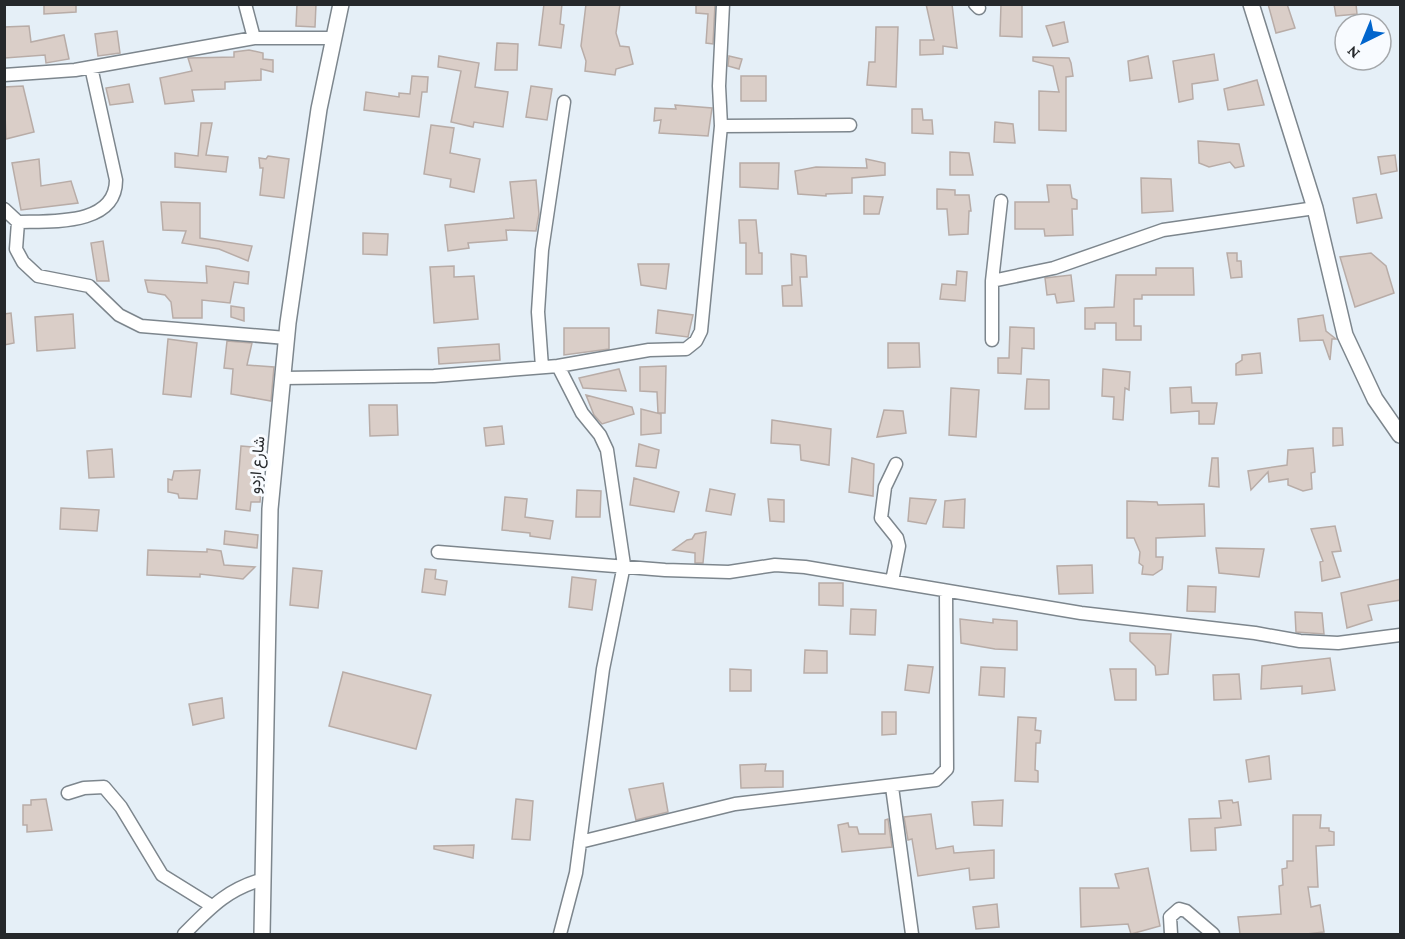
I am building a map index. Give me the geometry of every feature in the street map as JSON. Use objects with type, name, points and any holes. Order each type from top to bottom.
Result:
[{"type":"street","points":[[245,4],[254,38]]},
{"type":"street","name":"شارع ازدو","points":[[262,934],[270,509],[286,338],[319,109],[341,4]]},
{"type":"street","points":[[283,378],[434,376],[558,366],[649,350],[686,349],[696,341],[701,331],[722,126],[718,86],[723,4]]},
{"type":"street","points":[[1251,4],[1315,208],[1345,335],[1375,399],[1401,435]]},
{"type":"street","points":[[4,75],[91,67],[254,38],[334,38]]},
{"type":"street","points":[[4,208],[18,222],[68,220],[93,214],[116,193],[116,180],[91,67]]},
{"type":"street","points":[[542,367],[538,312],[542,250],[564,102]]},
{"type":"street","points":[[722,126],[850,125]]},
{"type":"street","points":[[992,340],[992,281],[1001,201]]},
{"type":"street","points":[[992,281],[1054,268],[1163,230],[1315,208]]},
{"type":"street","points":[[18,222],[16,249],[23,262],[38,276],[89,286],[119,315],[129,321],[141,326],[286,338]]},
{"type":"street","points":[[558,366],[582,413],[600,435],[607,450],[624,565],[603,669],[576,873],[560,934]]},
{"type":"street","points":[[892,581],[899,546],[897,538],[881,518],[885,487],[896,464]]},
{"type":"street","points":[[438,552],[665,570],[729,572],[776,565],[805,567],[1081,613],[1255,633],[1299,641],[1338,643],[1401,634]]},
{"type":"street","points":[[580,842],[735,804],[936,780],[947,769],[946,591]]},
{"type":"street","points":[[892,786],[912,934]]},
{"type":"street","points":[[68,793],[84,788],[104,787],[121,807],[162,875],[212,906]]},
{"type":"street","points":[[184,934],[212,906],[241,885],[264,879]]},
{"type":"street","points":[[1171,934],[1170,917],[1179,909],[1186,911],[1213,934]]},
{"type":"building","points":[[44,4],[76,4],[76,12],[44,14]]},
{"type":"building","points":[[297,4],[316,4],[315,27],[296,26]]},
{"type":"building","points":[[544,4],[562,4],[560,24],[564,25],[561,48],[539,45]]},
{"type":"building","points":[[586,4],[620,4],[616,33],[620,46],[629,47],[633,64],[616,69],[615,75],[585,71],[586,61],[581,46]]},
{"type":"building","points":[[696,4],[715,4],[713,44],[706,43],[708,14],[696,13]]},
{"type":"building","points":[[926,4],[952,4],[957,48],[943,46],[943,54],[920,55],[920,40],[934,40]]},
{"type":"building","points":[[1001,4],[1022,4],[1022,37],[1000,36]]},
{"type":"building","points":[[1268,4],[1287,4],[1295,28],[1276,33]]},
{"type":"building","points":[[1334,4],[1356,4],[1357,12],[1335,12]]},
{"type":"building","points":[[1064,22],[1068,42],[1053,46],[1046,26]]},
{"type":"building","points":[[29,26],[31,42],[64,35],[69,59],[46,63],[45,55],[5,58],[4,27]]},
{"type":"building","points":[[876,27],[898,27],[896,87],[867,85],[869,62],[875,62]]},
{"type":"building","points":[[117,31],[120,53],[98,56],[95,34]]},
{"type":"building","points":[[497,43],[518,44],[517,70],[495,70]]},
{"type":"building","points":[[249,50],[263,53],[263,59],[273,60],[273,72],[261,69],[261,80],[225,82],[225,89],[192,90],[194,101],[165,104],[160,78],[192,71],[188,58],[234,57],[234,52]]},
{"type":"building","points":[[1214,54],[1218,80],[1192,84],[1193,99],[1179,102],[1173,61]]},
{"type":"building","points":[[439,56],[479,63],[475,87],[508,92],[503,127],[474,122],[473,127],[451,122],[461,71],[438,67]]},
{"type":"building","points":[[729,56],[742,59],[739,69],[728,66]]},
{"type":"building","points":[[1148,56],[1152,78],[1130,81],[1128,61]]},
{"type":"building","points":[[1033,57],[1069,58],[1073,76],[1066,77],[1066,131],[1039,130],[1039,91],[1059,92],[1053,66],[1033,61]]},
{"type":"building","points":[[412,76],[428,77],[427,92],[422,92],[419,117],[364,110],[366,92],[399,97],[399,93],[410,94]]},
{"type":"building","points":[[741,76],[766,76],[766,101],[741,101]]},
{"type":"building","points":[[1257,80],[1264,105],[1228,110],[1224,89]]},
{"type":"building","points":[[129,84],[133,102],[110,105],[106,88]]},
{"type":"building","points":[[23,86],[34,132],[6,139],[4,87]]},
{"type":"building","points":[[531,86],[552,89],[547,120],[526,117]]},
{"type":"building","points":[[675,105],[712,108],[708,136],[659,133],[661,120],[654,121],[655,108],[676,109]]},
{"type":"building","points":[[912,109],[922,109],[923,120],[932,120],[933,134],[912,133]]},
{"type":"building","points":[[995,122],[1013,124],[1015,143],[994,142]]},
{"type":"building","points":[[201,123],[212,123],[206,155],[228,157],[226,172],[175,167],[175,153],[198,156]]},
{"type":"building","points":[[431,125],[454,128],[450,153],[480,159],[474,192],[450,187],[451,179],[424,174]]},
{"type":"building","points":[[1198,141],[1239,144],[1244,166],[1235,168],[1230,162],[1209,167],[1199,163]]},
{"type":"building","points":[[950,152],[969,153],[973,175],[950,175]]},
{"type":"building","points":[[1395,155],[1397,171],[1381,174],[1378,157]]},
{"type":"building","points":[[268,156],[289,159],[284,198],[260,195],[263,168],[260,168],[259,158],[266,159]]},
{"type":"building","points":[[39,159],[41,186],[71,181],[78,203],[21,210],[12,163]]},
{"type":"building","points":[[866,159],[885,163],[885,175],[852,178],[852,193],[826,194],[826,196],[798,194],[795,171],[816,167],[867,168]]},
{"type":"building","points":[[740,163],[779,163],[778,189],[740,187]]},
{"type":"building","points":[[1141,178],[1171,179],[1173,211],[1142,213]]},
{"type":"building","points":[[536,180],[539,214],[536,231],[506,230],[507,240],[468,243],[469,248],[448,251],[445,225],[514,218],[510,182]]},
{"type":"building","points":[[1047,185],[1070,185],[1072,198],[1077,200],[1077,209],[1072,209],[1073,235],[1045,236],[1044,229],[1015,229],[1015,202],[1049,202]]},
{"type":"building","points":[[937,189],[955,190],[955,195],[969,195],[971,211],[969,211],[968,234],[949,235],[947,209],[937,209]]},
{"type":"building","points":[[1376,194],[1382,218],[1357,223],[1353,198]]},
{"type":"building","points":[[864,196],[883,197],[879,214],[864,214]]},
{"type":"building","points":[[161,202],[200,203],[200,238],[252,246],[248,261],[219,249],[182,243],[186,231],[163,230]]},
{"type":"building","points":[[739,220],[756,220],[759,253],[762,253],[762,274],[746,274],[746,243],[740,243]]},
{"type":"building","points":[[363,233],[388,234],[387,255],[363,254]]},
{"type":"building","points":[[103,241],[109,281],[97,281],[91,243]]},
{"type":"building","points":[[1227,253],[1237,253],[1237,261],[1241,261],[1242,277],[1231,278]]},
{"type":"building","points":[[1371,253],[1386,266],[1394,293],[1355,307],[1340,257]]},
{"type":"building","points":[[791,254],[806,256],[807,277],[800,277],[802,306],[783,306],[782,286],[792,285]]},
{"type":"building","points":[[638,264],[669,264],[666,289],[641,285]]},
{"type":"building","points":[[206,266],[249,272],[248,284],[234,282],[230,303],[202,300],[202,318],[173,318],[171,302],[165,295],[148,292],[145,280],[207,283]]},
{"type":"building","points":[[454,266],[454,277],[474,276],[478,319],[434,323],[430,267]]},
{"type":"building","points":[[1156,268],[1193,268],[1194,295],[1142,295],[1142,299],[1134,299],[1134,326],[1141,326],[1141,340],[1116,340],[1116,323],[1095,323],[1095,329],[1085,329],[1085,308],[1114,307],[1116,275],[1156,275]]},
{"type":"building","points":[[957,271],[967,272],[965,301],[940,299],[942,284],[956,285]]},
{"type":"building","points":[[1071,275],[1074,301],[1057,303],[1055,294],[1047,295],[1045,278]]},
{"type":"building","points":[[231,306],[244,308],[244,321],[231,317]]},
{"type":"building","points":[[658,310],[693,315],[688,337],[656,333]]},
{"type":"building","points":[[11,313],[14,343],[4,345],[4,314]]},
{"type":"building","points":[[73,314],[75,348],[37,351],[35,317]]},
{"type":"building","points":[[1323,315],[1326,331],[1336,339],[1332,339],[1330,360],[1323,340],[1300,341],[1298,319]]},
{"type":"building","points":[[1010,327],[1034,328],[1034,349],[1022,348],[1021,374],[998,373],[998,358],[1009,358]]},
{"type":"building","points":[[564,328],[609,328],[609,349],[564,355]]},
{"type":"building","points":[[168,339],[197,343],[191,397],[163,394]]},
{"type":"building","points":[[227,341],[252,343],[247,365],[274,367],[271,401],[231,394],[233,369],[224,368]]},
{"type":"building","points":[[888,343],[919,343],[920,367],[888,368]]},
{"type":"building","points":[[499,344],[500,360],[439,364],[438,348]]},
{"type":"building","points":[[1260,353],[1262,373],[1236,375],[1236,364],[1242,360],[1242,355]]},
{"type":"building","points":[[666,366],[665,413],[658,413],[657,392],[640,391],[640,367]]},
{"type":"building","points":[[619,369],[626,391],[583,388],[579,378]]},
{"type":"building","points":[[1103,369],[1130,372],[1129,390],[1125,388],[1123,420],[1113,419],[1114,397],[1102,396]]},
{"type":"building","points":[[1027,379],[1049,380],[1049,409],[1025,409]]},
{"type":"building","points":[[1191,387],[1192,403],[1217,403],[1214,424],[1199,424],[1199,411],[1171,413],[1170,388]]},
{"type":"building","points":[[951,388],[979,390],[976,437],[949,435]]},
{"type":"building","points":[[586,395],[632,407],[634,414],[602,424],[594,415]]},
{"type":"building","points":[[369,405],[397,405],[398,435],[370,436]]},
{"type":"building","points":[[641,409],[661,414],[661,433],[641,435]]},
{"type":"building","points":[[884,410],[903,411],[906,433],[877,437]]},
{"type":"building","points":[[772,420],[831,429],[829,465],[801,460],[800,445],[771,443]]},
{"type":"building","points":[[502,426],[504,444],[486,446],[484,428]]},
{"type":"building","points":[[1333,428],[1342,428],[1343,445],[1333,446]]},
{"type":"building","points":[[639,444],[659,450],[656,468],[636,466]]},
{"type":"building","points":[[241,446],[265,448],[260,502],[251,502],[250,511],[236,509]]},
{"type":"building","points":[[1313,448],[1315,472],[1311,473],[1312,489],[1303,491],[1288,485],[1288,479],[1269,482],[1268,472],[1251,490],[1248,471],[1287,465],[1288,450]]},
{"type":"building","points":[[112,449],[114,477],[89,478],[87,451]]},
{"type":"building","points":[[852,458],[874,464],[873,496],[849,492]]},
{"type":"building","points":[[1212,458],[1218,458],[1219,487],[1209,486]]},
{"type":"building","points":[[200,470],[197,499],[179,498],[178,494],[168,492],[168,479],[172,480],[174,471]]},
{"type":"building","points":[[634,478],[679,492],[674,512],[630,505]]},
{"type":"building","points":[[710,489],[735,494],[731,515],[706,511]]},
{"type":"building","points":[[577,490],[601,491],[600,517],[576,517]]},
{"type":"building","points":[[505,497],[527,499],[525,517],[553,521],[550,539],[530,536],[530,533],[502,530]]},
{"type":"building","points":[[910,498],[936,500],[926,524],[908,521]]},
{"type":"building","points":[[768,499],[784,500],[784,522],[770,521]]},
{"type":"building","points":[[965,499],[964,528],[943,527],[945,501]]},
{"type":"building","points":[[1127,501],[1157,502],[1158,505],[1204,504],[1205,536],[1156,538],[1156,557],[1163,557],[1162,569],[1153,575],[1142,574],[1143,566],[1139,563],[1140,552],[1134,538],[1127,538]]},
{"type":"building","points":[[61,508],[99,510],[97,531],[60,529]]},
{"type":"building","points":[[1335,526],[1341,551],[1332,552],[1340,577],[1322,581],[1320,562],[1323,561],[1311,529]]},
{"type":"building","points":[[225,531],[258,535],[257,548],[224,544]]},
{"type":"building","points":[[706,532],[703,563],[695,563],[695,553],[673,550],[692,539],[695,534]]},
{"type":"building","points":[[1216,548],[1264,549],[1259,577],[1219,573]]},
{"type":"building","points":[[207,549],[221,551],[224,565],[255,567],[243,579],[200,574],[200,577],[147,575],[148,550],[207,552]]},
{"type":"building","points":[[1092,565],[1093,593],[1059,594],[1057,566]]},
{"type":"building","points":[[293,568],[322,571],[318,608],[290,605]]},
{"type":"building","points":[[425,569],[436,570],[435,579],[447,581],[445,595],[422,592]]},
{"type":"building","points":[[572,577],[596,580],[592,610],[569,607]]},
{"type":"building","points":[[1401,579],[1401,600],[1368,605],[1372,620],[1347,628],[1341,593]]},
{"type":"building","points":[[819,583],[843,583],[843,606],[819,605]]},
{"type":"building","points":[[1188,586],[1216,587],[1215,612],[1187,611]]},
{"type":"building","points":[[851,609],[876,610],[875,635],[850,634]]},
{"type":"building","points":[[1295,612],[1322,613],[1324,634],[1296,632]]},
{"type":"building","points":[[960,619],[993,623],[993,619],[1017,621],[1017,650],[961,643]]},
{"type":"building","points":[[1130,633],[1171,634],[1168,674],[1156,675],[1155,666],[1130,641]]},
{"type":"building","points":[[805,650],[827,651],[827,673],[804,673]]},
{"type":"building","points":[[1330,658],[1335,690],[1302,694],[1302,686],[1261,689],[1262,666]]},
{"type":"building","points":[[908,665],[933,667],[929,693],[905,690]]},
{"type":"building","points":[[981,667],[1005,668],[1004,697],[979,695]]},
{"type":"building","points":[[730,669],[751,670],[751,691],[730,691]]},
{"type":"building","points":[[1110,669],[1136,669],[1136,700],[1115,700]]},
{"type":"building","points":[[343,672],[431,695],[416,749],[329,726]]},
{"type":"building","points":[[1239,674],[1241,699],[1214,700],[1213,675]]},
{"type":"building","points":[[222,698],[224,718],[193,725],[189,704]]},
{"type":"building","points":[[882,712],[896,712],[896,734],[882,735]]},
{"type":"building","points":[[1018,717],[1036,718],[1035,730],[1041,731],[1040,743],[1036,743],[1035,770],[1038,771],[1038,782],[1015,781]]},
{"type":"building","points":[[1269,756],[1271,779],[1249,782],[1246,760]]},
{"type":"building","points":[[766,764],[765,771],[783,771],[783,787],[741,788],[740,765]]},
{"type":"building","points":[[663,783],[668,812],[636,820],[629,789]]},
{"type":"building","points":[[46,799],[52,830],[27,832],[27,825],[23,825],[23,805],[31,805],[31,800]]},
{"type":"building","points":[[516,799],[533,801],[530,840],[512,839]]},
{"type":"building","points":[[1003,800],[1002,826],[974,825],[972,802]]},
{"type":"building","points":[[1232,800],[1233,803],[1238,802],[1241,825],[1215,828],[1216,850],[1191,851],[1189,819],[1221,818],[1219,801]]},
{"type":"building","points":[[931,814],[936,849],[953,846],[954,853],[994,850],[994,878],[970,880],[969,868],[918,876],[912,839],[908,840],[904,817]]},
{"type":"building","points":[[1293,815],[1321,815],[1320,828],[1329,828],[1329,831],[1334,832],[1334,845],[1316,846],[1318,887],[1308,887],[1311,907],[1320,905],[1324,932],[1240,934],[1238,917],[1281,914],[1279,886],[1283,885],[1282,869],[1287,868],[1287,861],[1293,861]]},
{"type":"building","points":[[888,819],[892,847],[842,852],[838,825],[848,823],[849,827],[857,827],[859,834],[885,834],[885,820]]},
{"type":"building","points":[[474,845],[473,858],[434,849],[434,846]]},
{"type":"building","points":[[1148,868],[1160,926],[1131,934],[1128,924],[1081,927],[1080,888],[1119,888],[1115,874]]},
{"type":"building","points":[[997,904],[999,927],[976,929],[973,907]]}]
